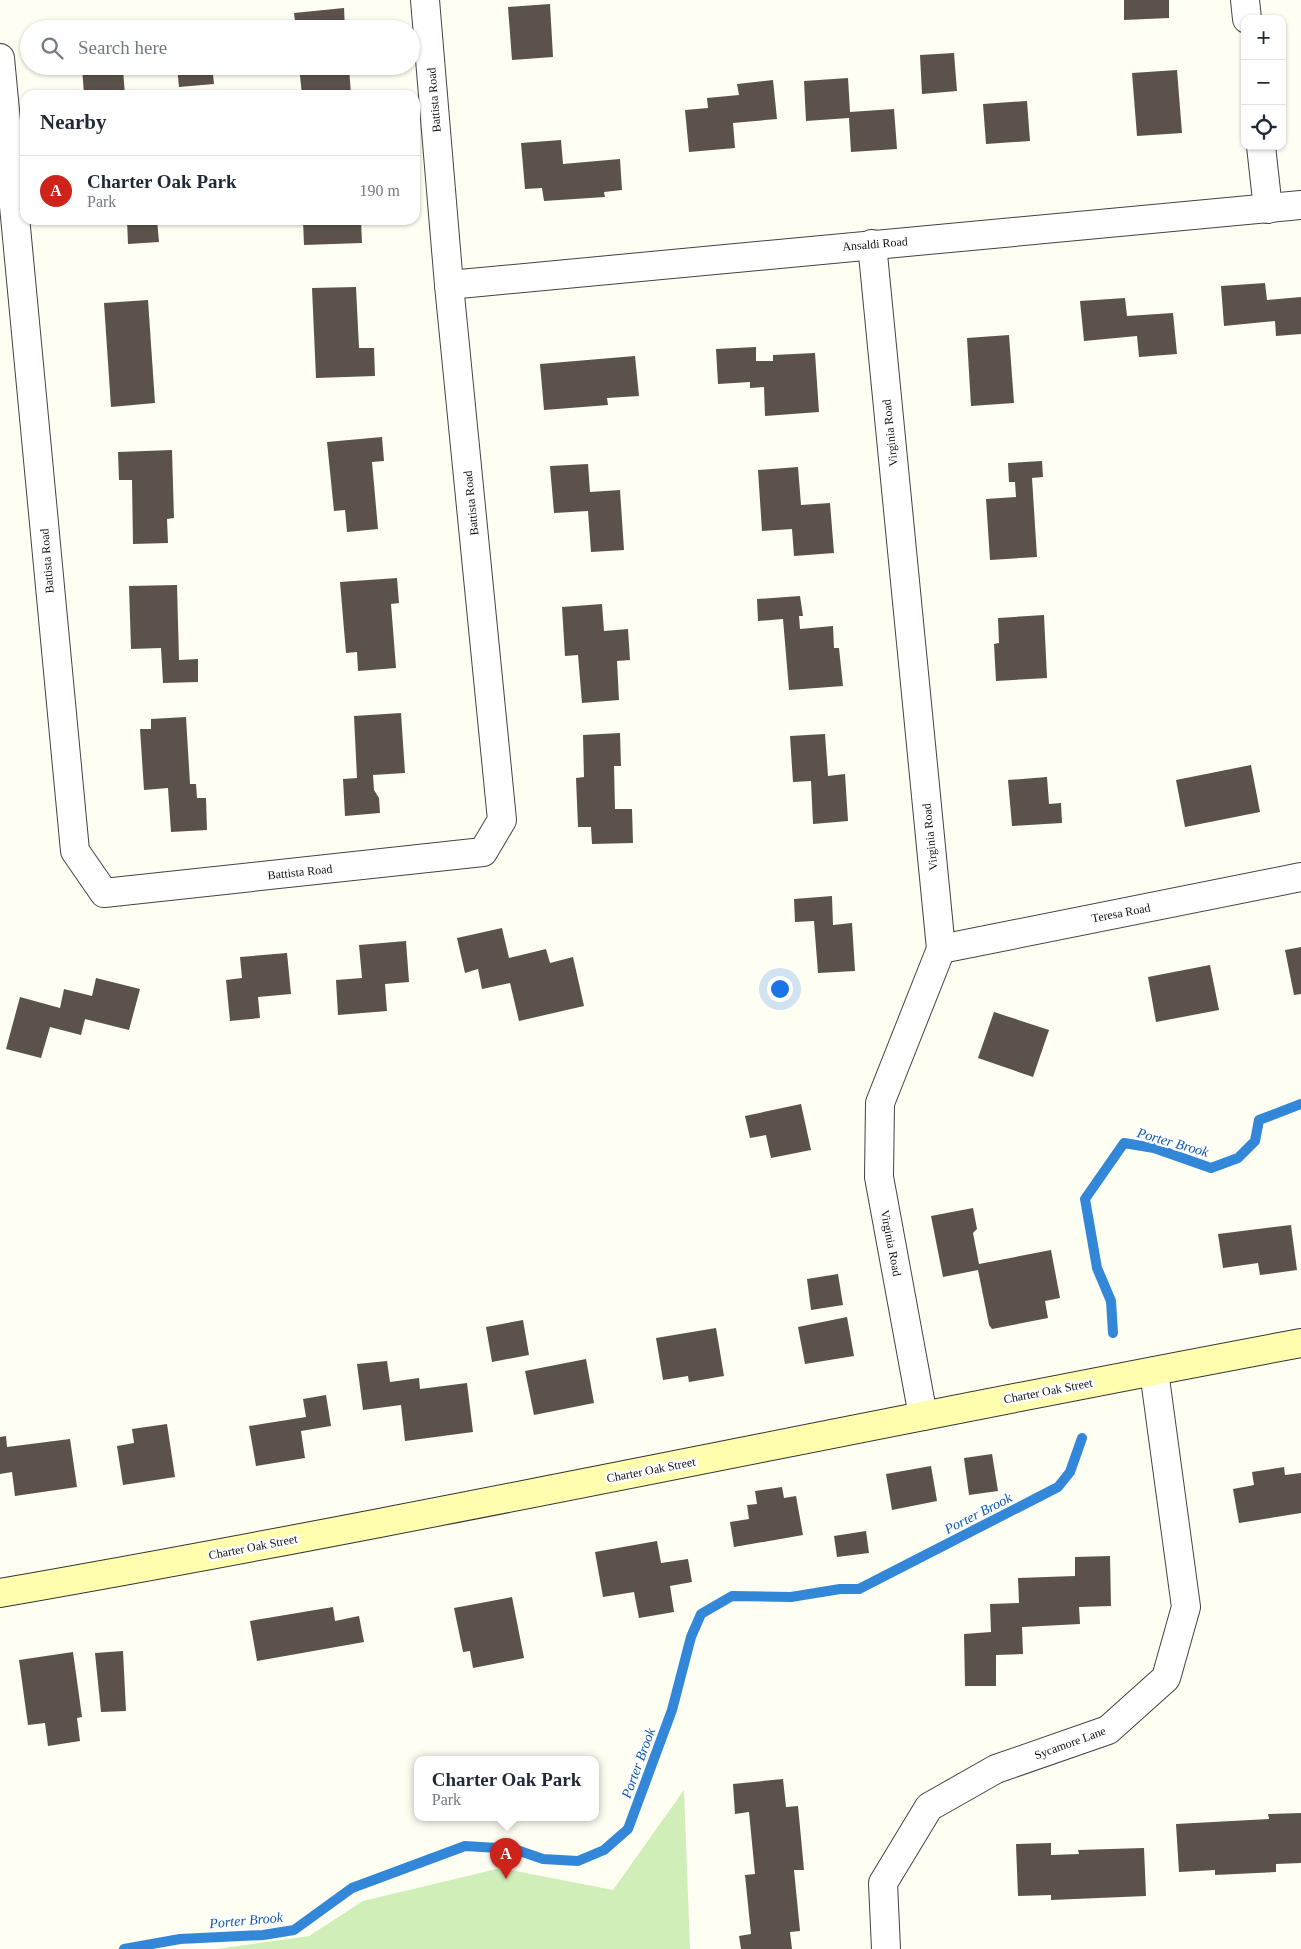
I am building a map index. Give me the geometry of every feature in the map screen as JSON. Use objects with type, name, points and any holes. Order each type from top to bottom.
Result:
[{"type":"main road","name":"Charter Oak Street","points":[[0,1593],[516,1498],[923,1416],[1301,1344]]},
{"type":"street","name":"Battista Road","points":[[0,58],[74,851],[104,893],[483,852],[502,820],[450,285],[425,0]]},
{"type":"street","points":[[1245,0],[1247,15]]},
{"type":"street","points":[[1261,150],[1268,209]]},
{"type":"street","name":"Ansaldi Road","points":[[450,285],[1301,205]]},
{"type":"street","name":"Virginia Road","points":[[872,244],[941,949],[880,1103],[879,1177],[923,1416]]},
{"type":"street","name":"Teresa Road","points":[[941,949],[1301,877]]},
{"type":"street","name":"Sycamore Lane","points":[[886,1949],[883,1883],[928,1807],[996,1769],[1108,1730],[1166,1678],[1186,1607],[1154,1371]]},
{"type":"green space","points":[[684,1790],[690,1949],[216,1949],[309,1936],[363,1901],[501,1868],[613,1890]]},
{"type":"building","points":[[1124,0],[1169,0],[1169,18],[1124,20]]},
{"type":"building","points":[[550,4],[553,57],[512,60],[508,7]]},
{"type":"building","points":[[344,8],[345,20],[295,20],[294,13]]},
{"type":"building","points":[[954,53],[957,91],[922,94],[920,55]]},
{"type":"building","points":[[1177,70],[1182,133],[1137,136],[1132,73]]},
{"type":"building","points":[[83,75],[123,75],[125,90],[84,90]]},
{"type":"building","points":[[178,75],[213,75],[214,84],[179,87]]},
{"type":"building","points":[[300,75],[350,75],[351,90],[301,90]]},
{"type":"building","points":[[848,78],[850,112],[894,109],[897,149],[851,152],[849,118],[806,121],[804,81]]},
{"type":"building","points":[[773,80],[777,119],[733,123],[735,148],[689,152],[685,110],[708,108],[707,98],[739,95],[737,84]]},
{"type":"building","points":[[1027,101],[1030,141],[986,144],[983,104]]},
{"type":"building","points":[[561,140],[563,164],[620,159],[622,190],[604,192],[605,197],[544,201],[542,188],[525,189],[521,143]]},
{"type":"building","points":[[127,225],[157,225],[159,242],[128,244]]},
{"type":"building","points":[[303,225],[361,225],[362,243],[304,245]]},
{"type":"building","points":[[1265,283],[1267,300],[1301,297],[1301,334],[1276,336],[1275,321],[1224,326],[1221,286]]},
{"type":"building","points":[[356,287],[359,348],[374,348],[375,376],[316,378],[312,288]]},
{"type":"building","points":[[1125,298],[1127,316],[1173,313],[1177,354],[1139,357],[1137,336],[1084,341],[1080,301]]},
{"type":"building","points":[[148,300],[155,403],[111,407],[104,303]]},
{"type":"building","points":[[1009,335],[1014,403],[971,406],[967,338]]},
{"type":"building","points":[[756,347],[756,361],[773,361],[773,355],[815,353],[819,412],[765,416],[764,387],[750,388],[750,382],[718,384],[716,349]]},
{"type":"building","points":[[635,356],[639,396],[607,398],[608,405],[544,410],[540,364]]},
{"type":"building","points":[[382,437],[384,461],[372,462],[378,529],[347,532],[345,510],[334,511],[327,442]]},
{"type":"building","points":[[172,450],[174,518],[167,519],[168,543],[133,544],[132,480],[119,480],[118,452]]},
{"type":"building","points":[[1042,461],[1043,477],[1032,478],[1037,557],[990,560],[986,499],[1016,497],[1015,482],[1009,482],[1008,463]]},
{"type":"building","points":[[588,464],[590,492],[620,490],[624,550],[591,552],[588,511],[554,513],[550,466]]},
{"type":"building","points":[[798,467],[801,505],[830,503],[834,553],[794,556],[792,529],[762,531],[758,470]]},
{"type":"building","points":[[397,578],[399,603],[391,604],[396,668],[358,671],[357,652],[346,653],[340,582]]},
{"type":"building","points":[[177,585],[179,660],[198,659],[198,682],[163,683],[161,648],[131,649],[129,586]]},
{"type":"building","points":[[800,596],[803,616],[799,616],[800,629],[833,626],[834,648],[839,648],[843,686],[789,690],[783,619],[758,621],[757,599]]},
{"type":"building","points":[[602,604],[604,631],[628,629],[630,660],[617,661],[619,700],[582,703],[578,655],[565,656],[562,607]]},
{"type":"building","points":[[1044,615],[1047,678],[996,681],[994,644],[999,643],[998,618]]},
{"type":"building","points":[[401,713],[405,773],[373,775],[374,790],[379,798],[380,813],[345,816],[343,779],[357,778],[354,716]]},
{"type":"building","points":[[186,717],[190,784],[196,784],[197,798],[206,798],[207,830],[171,832],[168,788],[144,790],[140,729],[151,729],[151,719]]},
{"type":"building","points":[[620,733],[621,766],[614,766],[615,809],[632,809],[633,843],[592,844],[591,827],[578,827],[576,778],[584,777],[583,735]]},
{"type":"building","points":[[825,734],[828,776],[845,774],[848,821],[813,824],[811,781],[793,782],[790,736]]},
{"type":"building","points":[[1251,765],[1260,812],[1185,827],[1176,780]]},
{"type":"building","points":[[1047,777],[1049,804],[1061,803],[1062,823],[1012,826],[1008,780]]},
{"type":"building","points":[[832,896],[833,925],[852,923],[855,971],[818,973],[814,921],[795,922],[794,899]]},
{"type":"building","points":[[502,928],[509,958],[546,949],[550,963],[573,957],[584,1006],[519,1021],[510,983],[482,989],[478,969],[465,973],[457,938]]},
{"type":"building","points":[[406,941],[409,982],[385,984],[387,1011],[338,1015],[336,980],[362,978],[359,945]]},
{"type":"building","points":[[1301,947],[1301,994],[1294,995],[1285,950]]},
{"type":"building","points":[[287,953],[291,994],[258,997],[260,1018],[230,1021],[226,980],[242,978],[240,957]]},
{"type":"building","points":[[1210,965],[1219,1010],[1156,1022],[1148,977]]},
{"type":"building","points":[[96,978],[140,989],[129,1030],[85,1019],[81,1035],[50,1027],[41,1058],[6,1049],[20,997],[60,1008],[64,989],[92,996]]},
{"type":"building","points":[[994,1012],[1049,1030],[1033,1077],[978,1058]]},
{"type":"building","points":[[801,1104],[811,1150],[771,1158],[766,1135],[750,1138],[745,1116]]},
{"type":"building","points":[[973,1208],[977,1229],[973,1233],[979,1264],[1051,1250],[1060,1298],[1045,1301],[1048,1318],[992,1329],[989,1325],[978,1270],[943,1277],[931,1216]]},
{"type":"building","points":[[1291,1225],[1297,1270],[1260,1275],[1258,1263],[1223,1268],[1218,1234]]},
{"type":"building","points":[[838,1274],[843,1305],[811,1310],[807,1279]]},
{"type":"building","points":[[847,1317],[854,1356],[805,1364],[798,1327]]},
{"type":"building","points":[[523,1320],[529,1355],[492,1362],[486,1327]]},
{"type":"building","points":[[716,1328],[724,1376],[689,1382],[688,1376],[663,1380],[656,1338]]},
{"type":"building","points":[[586,1359],[594,1403],[534,1415],[525,1371]]},
{"type":"building","points":[[387,1361],[390,1382],[419,1378],[420,1389],[467,1383],[473,1432],[405,1441],[401,1405],[363,1410],[357,1364]]},
{"type":"building","points":[[326,1395],[331,1426],[301,1431],[305,1458],[256,1466],[249,1426],[306,1417],[303,1399]]},
{"type":"building","points":[[167,1424],[175,1477],[123,1485],[117,1446],[134,1443],[132,1429]]},
{"type":"building","points":[[6,1436],[7,1447],[70,1439],[77,1487],[15,1496],[12,1472],[0,1474],[0,1437]]},
{"type":"building","points":[[992,1454],[998,1491],[969,1495],[964,1458]]},
{"type":"building","points":[[931,1466],[937,1501],[892,1510],[886,1474]]},
{"type":"building","points":[[1284,1467],[1285,1475],[1301,1473],[1301,1513],[1239,1523],[1233,1489],[1254,1485],[1252,1472]]},
{"type":"building","points":[[782,1487],[784,1498],[796,1496],[803,1535],[734,1547],[730,1522],[749,1519],[747,1505],[757,1504],[755,1491]]},
{"type":"building","points":[[866,1531],[869,1553],[837,1557],[834,1536]]},
{"type":"building","points":[[657,1541],[661,1563],[688,1559],[692,1582],[670,1586],[674,1612],[639,1618],[634,1592],[603,1597],[595,1552]]},
{"type":"building","points":[[1110,1556],[1111,1606],[1079,1607],[1080,1624],[1022,1627],[1023,1654],[996,1655],[996,1686],[965,1686],[964,1634],[991,1632],[990,1604],[1019,1603],[1018,1578],[1075,1576],[1075,1557]]},
{"type":"building","points":[[512,1597],[524,1658],[473,1668],[470,1651],[463,1652],[454,1608]]},
{"type":"building","points":[[333,1607],[335,1621],[359,1616],[364,1642],[257,1661],[250,1621]]},
{"type":"building","points":[[123,1651],[126,1711],[101,1712],[95,1653]]},
{"type":"building","points":[[73,1652],[82,1717],[77,1718],[80,1741],[48,1746],[45,1723],[28,1725],[19,1660]]},
{"type":"building","points":[[783,1779],[786,1807],[798,1806],[804,1870],[794,1870],[800,1931],[790,1932],[792,1949],[741,1949],[739,1936],[751,1934],[745,1875],[755,1874],[749,1812],[735,1814],[733,1784]]},
{"type":"building","points":[[1301,1813],[1301,1863],[1276,1864],[1276,1872],[1215,1875],[1215,1870],[1179,1872],[1176,1824],[1269,1819],[1268,1814]]},
{"type":"building","points":[[1051,1843],[1051,1855],[1079,1854],[1078,1850],[1144,1848],[1146,1896],[1051,1900],[1051,1895],[1018,1896],[1016,1844]]},
{"type":"waterway","name":"Porter Brook","points":[[1113,1333],[1111,1301],[1097,1268],[1085,1199],[1124,1143],[1154,1148],[1211,1168],[1238,1158],[1255,1141],[1259,1120],[1301,1104]]},
{"type":"waterway","name":"Porter Brook","points":[[124,1949],[180,1939],[263,1935],[294,1930],[352,1888],[465,1846],[514,1849],[543,1859],[578,1861],[604,1850],[628,1829],[672,1710],[691,1637],[701,1614],[732,1596],[791,1597],[840,1589],[859,1589],[1058,1487],[1070,1472],[1082,1438]]},
{"type":"place","name":"Charter Oak Park","points":[[506,1879]]}]
